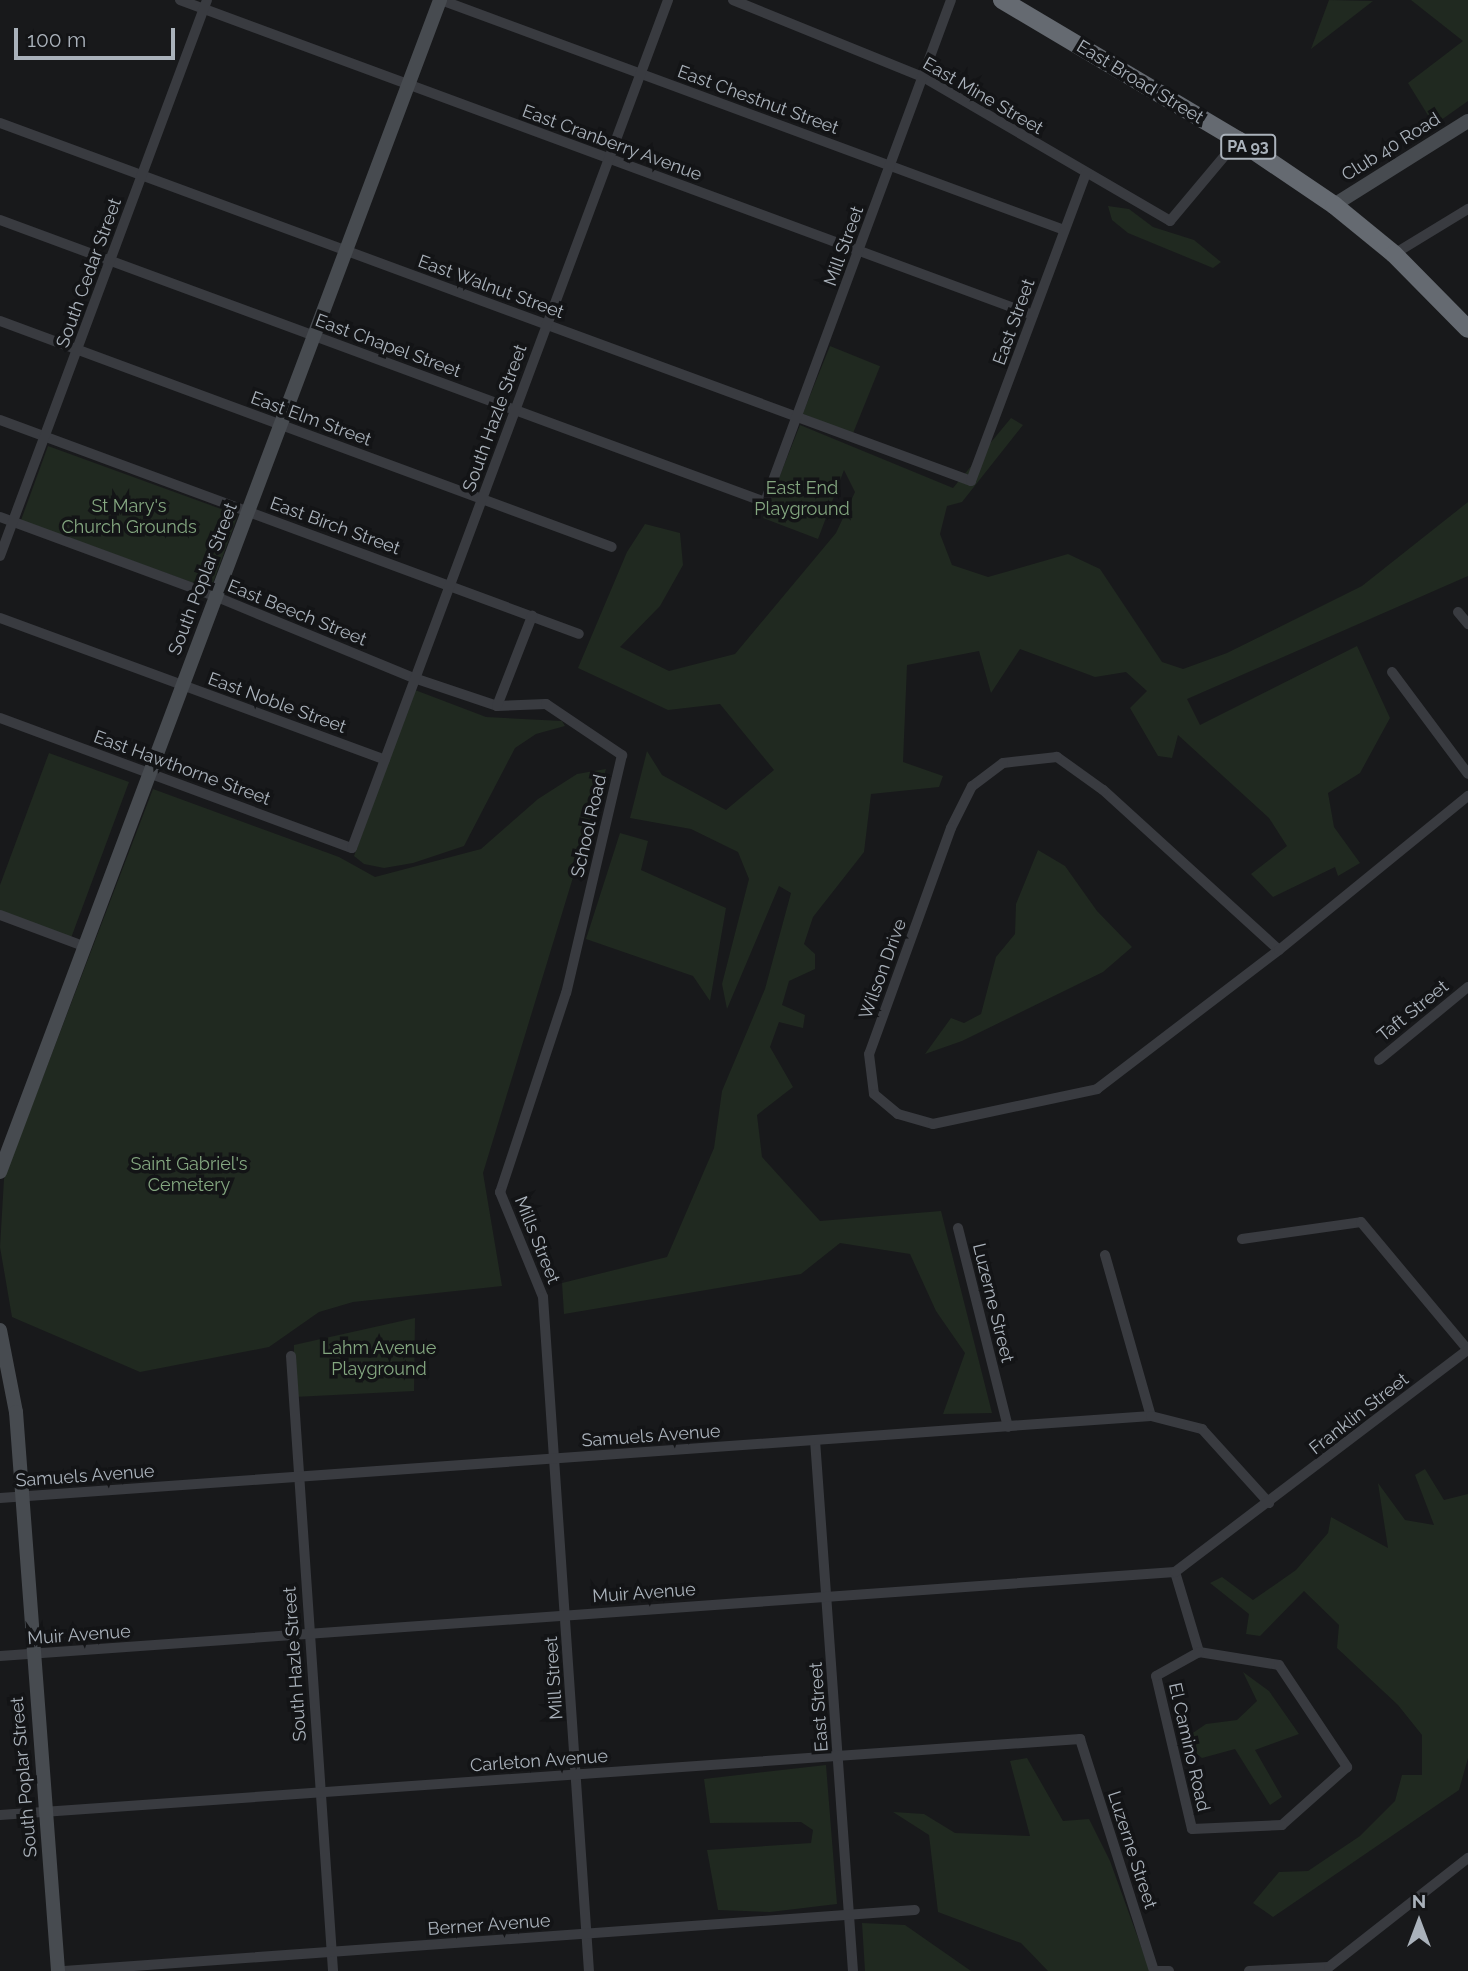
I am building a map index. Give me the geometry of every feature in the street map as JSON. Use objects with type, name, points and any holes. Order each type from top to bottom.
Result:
[{"type":"highway","name":"East Broad Street","points":[[1002,0],[1238,140],[1334,205],[1394,254],[1468,328]]},
{"type":"main road","name":"South Poplar Street","points":[[0,1172],[440,0]]},
{"type":"main road","name":"Club 40 Road","points":[[1334,205],[1468,121]]},
{"type":"main road","name":"South Poplar Street","points":[[0,1330],[16,1412],[58,1971]]},
{"type":"street","name":"East Cranberry Avenue","points":[[180,0],[205,4],[409,85],[1033,315]]},
{"type":"street","name":"East Chestnut Street","points":[[440,0],[1064,230]]},
{"type":"street","name":"South Hazle Street","points":[[352,848],[668,0]]},
{"type":"street","name":"East Mine Street","points":[[733,0],[923,77],[1170,220],[1238,140]]},
{"type":"street","name":"Mill Street","points":[[765,502],[951,0]]},
{"type":"street","name":"South Cedar Street","points":[[0,556],[205,4]]},
{"type":"street","name":"East Walnut Street","points":[[0,123],[971,481]]},
{"type":"street","name":"East Street","points":[[971,481],[1086,173]]},
{"type":"street","points":[[1394,254],[1468,209]]},
{"type":"street","name":"East Chapel Street","points":[[0,220],[765,502]]},
{"type":"street","name":"East Elm Street","points":[[0,321],[612,547]]},
{"type":"street","name":"East Birch Street","points":[[0,420],[579,634]]},
{"type":"street","name":"East Beech Street","points":[[0,517],[216,597],[414,678],[497,706],[546,704]]},
{"type":"street","points":[[1458,612],[1468,624]]},
{"type":"street","points":[[497,706],[532,616]]},
{"type":"street","name":"East Noble Street","points":[[0,618],[385,760]]},
{"type":"street","points":[[1392,672],[1468,774]]},
{"type":"street","name":"School Road","points":[[546,704],[622,755],[566,993]]},
{"type":"street","name":"East Hawthorne Street","points":[[0,718],[352,848]]},
{"type":"street","name":"Wilson Drive","points":[[1279,950],[1103,790],[1057,757],[1003,763],[972,786],[951,828],[869,1054],[874,1094],[898,1114],[933,1124],[1097,1089],[1279,950],[1468,796]]},
{"type":"street","points":[[0,915],[86,947]]},
{"type":"street","name":"Taft Street","points":[[1379,1060],[1468,987]]},
{"type":"street","name":"Mills Street","points":[[550,1383],[543,1297],[500,1192],[566,993]]},
{"type":"street","points":[[1242,1240],[1361,1222],[1468,1350]]},
{"type":"street","name":"Luzerne Street","points":[[958,1227],[1008,1426]]},
{"type":"street","points":[[1105,1255],[1151,1416]]},
{"type":"street","name":"Franklin Street","points":[[1269,1503],[1468,1350]]},
{"type":"street","name":"South Hazle Street","points":[[290,1356],[333,1971]]},
{"type":"street","name":"Mill Street","points":[[550,1383],[589,1971]]},
{"type":"street","name":"Samuels Avenue","points":[[0,1498],[1151,1416],[1202,1429],[1269,1503]]},
{"type":"street","name":"East Street","points":[[815,1440],[853,1971]]},
{"type":"street","points":[[1199,1653],[1175,1572],[1269,1503]]},
{"type":"street","name":"Muir Avenue","points":[[0,1656],[1175,1572]]},
{"type":"street","name":"El Camino Road","points":[[1199,1653],[1279,1665],[1347,1767],[1282,1825],[1192,1829],[1156,1676],[1199,1653]]},
{"type":"street","name":"Luzerne Street","points":[[1080,1739],[1154,1971]]},
{"type":"street","name":"Carleton Avenue","points":[[0,1815],[1080,1739]]},
{"type":"street","points":[[1249,1971],[1329,1967],[1468,1858]]},
{"type":"street","name":"Berner Avenue","points":[[64,1971],[915,1910]]},
{"type":"street","points":[[1154,1971],[1169,1971]]},
{"type":"green space","points":[[1329,0],[1373,1],[1311,49]]},
{"type":"green space","points":[[1411,0],[1468,0],[1468,101],[1434,125],[1408,83],[1463,41]]},
{"type":"green space","points":[[1108,206],[1129,209],[1153,227],[1194,240],[1221,262],[1213,268],[1128,233],[1112,220]]},
{"type":"green space","name":"East End Playground","points":[[830,346],[880,366],[853,434],[803,414]]},
{"type":"green space","points":[[1011,418],[1023,425],[962,502],[947,506],[940,534],[952,565],[988,577],[1068,554],[1100,569],[1162,662],[1183,669],[1227,653],[1362,586],[1468,502],[1468,576],[1187,699],[1200,725],[1357,646],[1390,718],[1360,773],[1328,793],[1334,827],[1360,863],[1338,876],[1335,867],[1273,897],[1251,874],[1287,846],[1269,818],[1178,735],[1172,758],[1158,756],[1130,708],[1147,691],[1126,672],[1095,677],[1020,649],[991,693],[979,651],[907,665],[903,762],[943,776],[939,787],[871,794],[864,852],[813,917],[804,944],[815,954],[815,969],[789,981],[782,1005],[805,1015],[803,1028],[779,1022],[770,1047],[793,1087],[757,1115],[762,1157],[820,1221],[941,1211],[992,1413],[943,1414],[965,1353],[936,1311],[910,1254],[840,1243],[801,1274],[564,1314],[562,1283],[667,1257],[714,1148],[722,1091],[765,989],[791,893],[779,886],[727,1009],[722,984],[749,879],[738,852],[691,829],[630,818],[647,751],[662,775],[726,810],[774,770],[720,704],[668,710],[578,668],[627,552],[645,524],[680,533],[683,565],[660,606],[620,647],[669,671],[735,654],[836,533],[855,492],[844,470],[818,539],[763,518],[800,425],[953,488]]},
{"type":"green space","name":"St Mary's Church Grounds","points":[[48,446],[238,515],[211,589],[21,520]]},
{"type":"green space","points":[[415,690],[486,717],[562,721],[565,726],[536,734],[515,748],[464,846],[413,863],[384,868],[364,864],[354,856]]},
{"type":"green space","points":[[49,753],[129,782],[71,938],[0,911],[0,885]]},
{"type":"green space","name":"Saint Gabriel's Cemetery","points":[[606,769],[483,1173],[502,1286],[353,1302],[319,1312],[269,1347],[140,1372],[12,1317],[0,1247],[4,1179],[153,789],[339,857],[375,877],[481,849],[538,799],[577,774]]},
{"type":"green space","points":[[620,833],[648,841],[641,870],[726,908],[710,1001],[693,976],[586,939]]},
{"type":"green space","points":[[1038,850],[1065,866],[1097,911],[1132,947],[1103,972],[962,1041],[925,1054],[951,1018],[964,1023],[981,1014],[996,957],[1015,934],[1016,904]]},
{"type":"green space","name":"Lahm Avenue Playground","points":[[415,1318],[414,1391],[294,1397],[294,1345]]},
{"type":"green space","points":[[1425,1469],[1444,1500],[1468,1494],[1468,1758],[1459,1790],[1273,1917],[1253,1903],[1279,1872],[1308,1871],[1360,1836],[1395,1801],[1402,1775],[1422,1775],[1422,1735],[1398,1705],[1337,1648],[1339,1625],[1304,1591],[1260,1636],[1246,1634],[1249,1614],[1210,1583],[1222,1577],[1253,1600],[1296,1570],[1328,1533],[1331,1517],[1388,1548],[1378,1483],[1405,1520],[1434,1525],[1415,1475]]},
{"type":"green space","points":[[1243,1672],[1269,1691],[1299,1734],[1255,1750],[1282,1797],[1270,1805],[1235,1749],[1202,1758],[1181,1741],[1206,1724],[1237,1720],[1257,1701]]},
{"type":"green space","points":[[1027,1758],[1063,1821],[1089,1819],[1110,1861],[1150,1971],[1048,1971],[1021,1943],[938,1912],[929,1835],[893,1812],[924,1814],[955,1833],[1030,1836],[1010,1761]]},
{"type":"green space","points":[[826,1765],[837,1904],[770,1912],[718,1910],[707,1850],[811,1843],[813,1830],[801,1822],[710,1823],[704,1779]]},
{"type":"green space","points":[[862,1923],[905,1925],[971,1971],[865,1971]]}]
